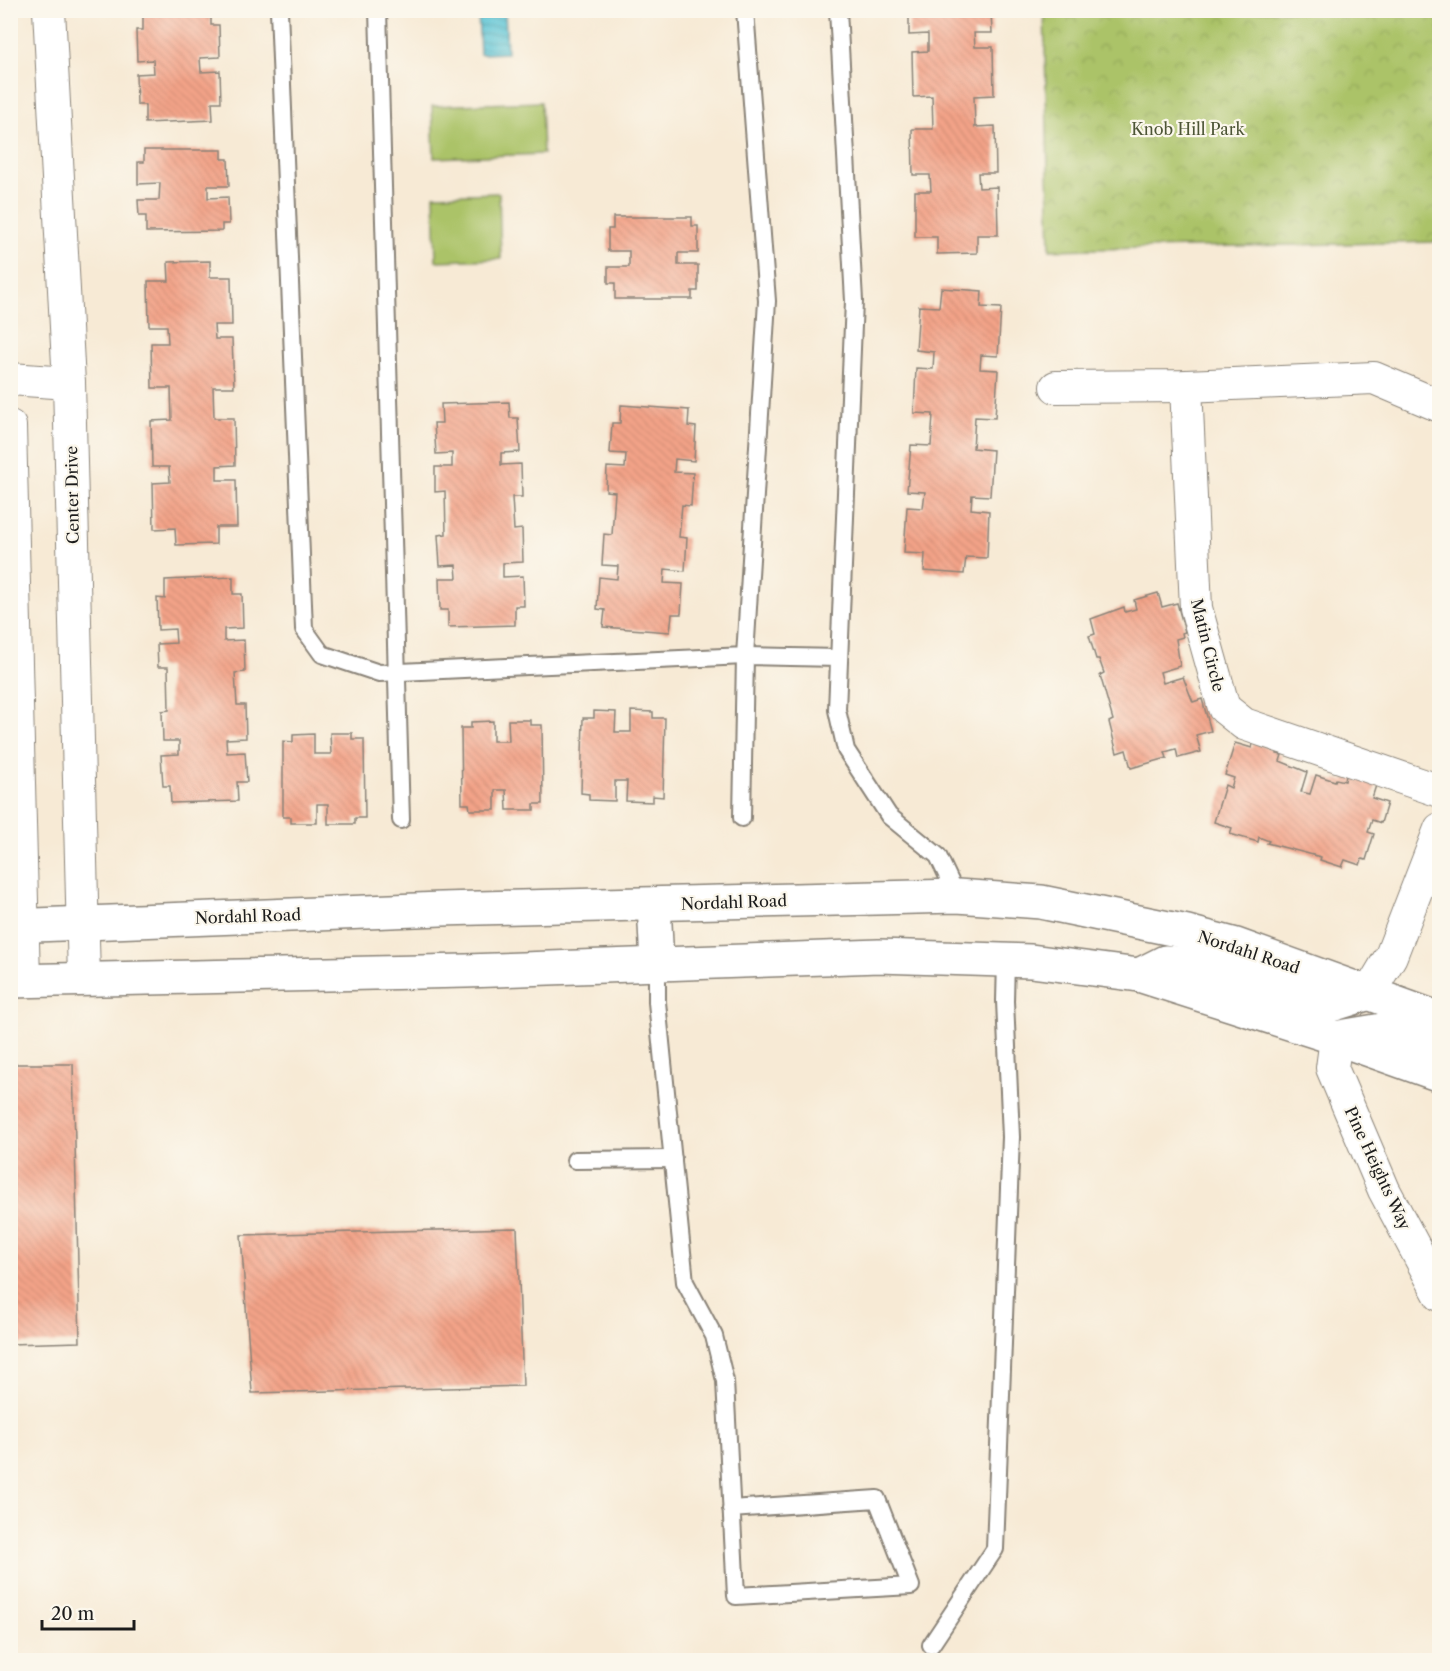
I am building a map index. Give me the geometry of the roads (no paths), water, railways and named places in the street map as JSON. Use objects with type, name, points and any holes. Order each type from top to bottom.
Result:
[{"type":"main road","name":"Nordahl Road","points":[[17,926],[449,908],[957,896],[1041,902],[1187,932],[1236,945],[1440,1018]]},
{"type":"main road","points":[[654,904],[657,964]]},
{"type":"main road","points":[[17,981],[133,980],[879,956],[1006,960],[1139,975],[1336,1038],[1440,1075]]},
{"type":"main road","points":[[1139,975],[1165,962],[1193,964],[1325,1007],[1369,993]]},
{"type":"main road","points":[[1336,1038],[1400,1027],[1440,1043]]},
{"type":"street","name":"Center Drive","points":[[49,10],[69,383],[84,979]]},
{"type":"street","points":[[1056,387],[1186,386],[1374,378],[1440,406]]},
{"type":"street","points":[[10,379],[69,383]]},
{"type":"street","name":"Matin Circle","points":[[1186,386],[1196,608],[1224,708],[1244,724],[1440,791]]},
{"type":"street","points":[[10,426],[17,981]]},
{"type":"street","points":[[1369,993],[1391,956],[1440,828]]},
{"type":"street","name":"Pine Heights Way","points":[[1336,1038],[1332,1068],[1384,1190],[1440,1295]]},
{"type":"lane","points":[[279,10],[304,629],[322,654],[379,673],[745,656],[839,658]]},
{"type":"lane","points":[[378,10],[401,820]]},
{"type":"lane","points":[[742,818],[745,656],[767,301],[745,10]]},
{"type":"lane","points":[[838,10],[854,301],[837,710],[846,750],[889,816],[938,856],[957,896]]},
{"type":"lane","points":[[931,1645],[995,1549],[1011,1137],[1005,1001],[1006,960]]},
{"type":"lane","points":[[657,964],[657,1002],[685,1282],[714,1336],[725,1381],[731,1509],[736,1596],[911,1586],[877,1499],[731,1509]]},
{"type":"lane","points":[[575,1161],[673,1159]]},
{"type":"water","points":[[478,11],[505,11],[507,53],[480,54]]},
{"type":"park label","name":"Knob Hill Park","points":[[1188,129]]}]
